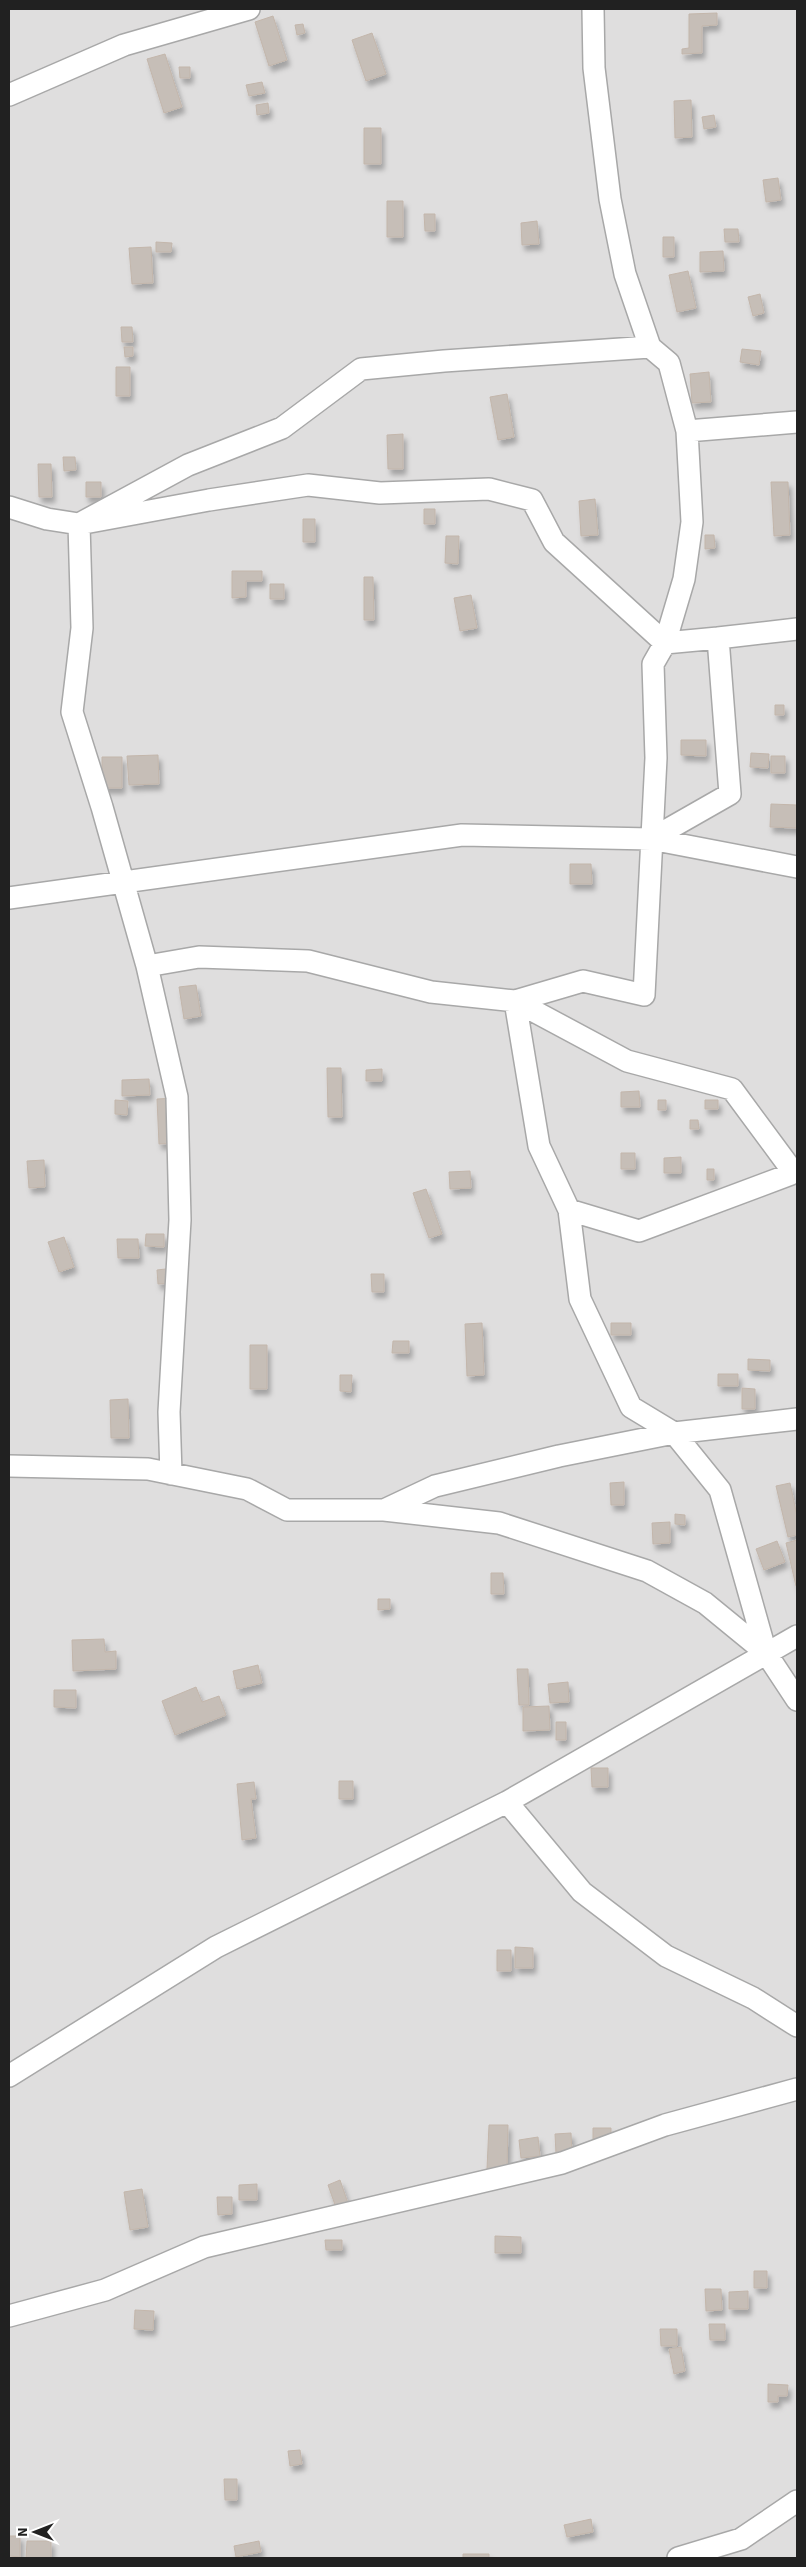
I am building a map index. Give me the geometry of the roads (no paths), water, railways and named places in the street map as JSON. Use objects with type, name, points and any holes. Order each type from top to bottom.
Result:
[{"type":"street","points":[[9,95],[124,45],[249,9]]},
{"type":"street","points":[[515,1001],[582,981],[644,995],[656,758],[653,664],[665,643],[684,579],[692,522],[687,431],[669,362],[650,348],[625,274],[610,199],[594,68],[593,9]]},
{"type":"street","points":[[79,524],[188,465],[282,428],[361,369],[444,361],[650,348]]},
{"type":"street","points":[[687,431],[797,422]]},
{"type":"street","points":[[9,508],[47,519],[79,524],[308,484],[380,493],[489,490],[532,500],[554,542],[665,643],[797,628]]},
{"type":"street","points":[[79,524],[82,628],[72,712],[147,966],[177,1097],[180,1220],[169,1412],[171,1474]]},
{"type":"street","points":[[651,840],[730,794],[718,638]]},
{"type":"street","points":[[9,898],[462,836],[651,840],[797,867]]},
{"type":"street","points":[[147,966],[199,956],[308,960],[431,992],[515,1001],[627,1061],[732,1089],[796,1171],[639,1231],[568,1210]]},
{"type":"street","points":[[515,1001],[539,1146],[568,1210],[580,1300],[631,1407],[674,1433],[720,1490],[766,1653]]},
{"type":"street","points":[[384,1510],[434,1486],[559,1456],[674,1433],[797,1419]]},
{"type":"street","points":[[9,1466],[148,1469],[247,1489],[287,1510],[384,1510],[499,1524],[647,1571],[705,1603],[766,1653],[797,1700]]},
{"type":"street","points":[[9,2076],[216,1947],[507,1802],[797,1636]]},
{"type":"street","points":[[507,1802],[582,1892],[666,1956],[753,1998],[797,2026]]},
{"type":"street","points":[[9,2316],[105,2290],[204,2248],[562,2163],[665,2125],[797,2089]]},
{"type":"street","points":[[678,2558],[741,2539],[797,2501]]}]
